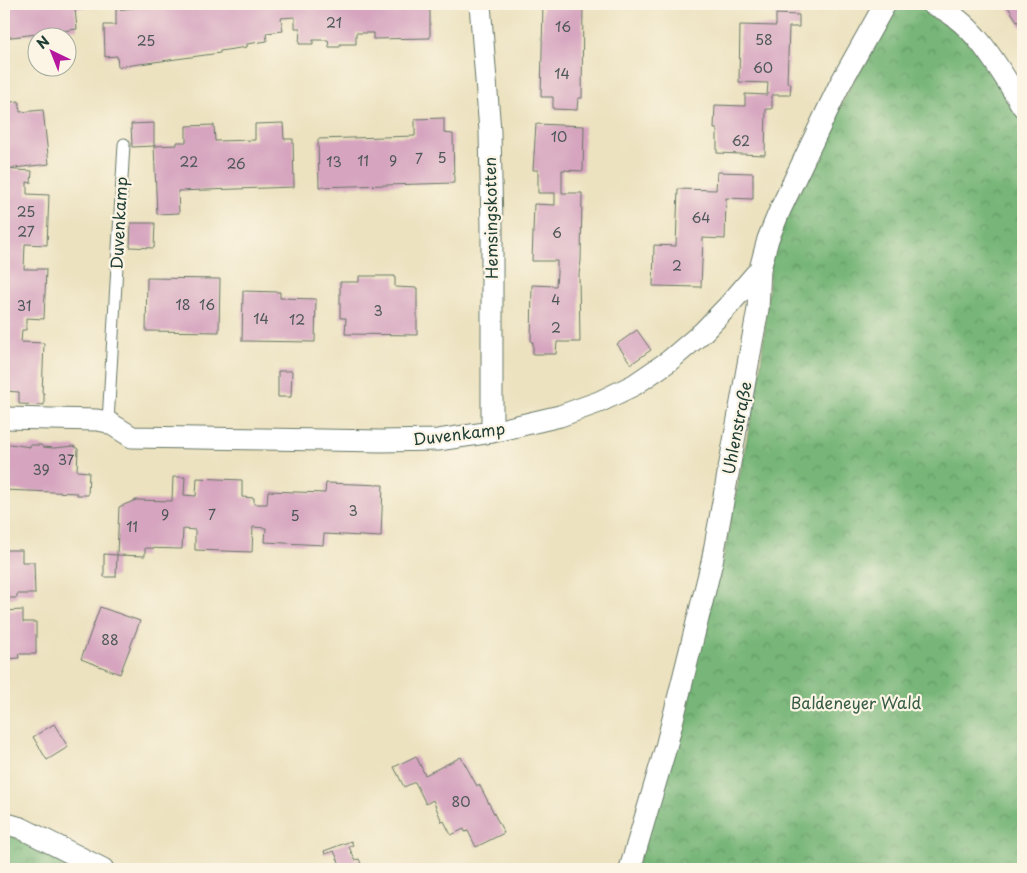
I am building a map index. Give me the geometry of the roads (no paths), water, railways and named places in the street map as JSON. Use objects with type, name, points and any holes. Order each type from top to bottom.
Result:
[{"type":"street","name":"Hemsingskotten","points":[[480,4],[490,131],[492,432]]},
{"type":"street","name":"Uhlenstraße","points":[[630,869],[666,747],[712,562],[758,309],[760,268],[768,240],[780,210],[839,86],[884,4]]},
{"type":"street","points":[[932,4],[951,13],[968,26],[1023,106]]},
{"type":"street","name":"Duvenkamp","points":[[102,421],[132,438],[390,441],[438,440],[492,432],[560,416],[599,402],[634,385],[669,361],[703,332],[760,268]]},
{"type":"street","points":[[4,418],[102,421]]},
{"type":"street","points":[[4,823],[21,828],[103,869]]},
{"type":"lane","name":"Duvenkamp","points":[[102,421],[124,144]]},
{"type":"park label","name":"Baldeneyer Wald","points":[[856,703]]}]
